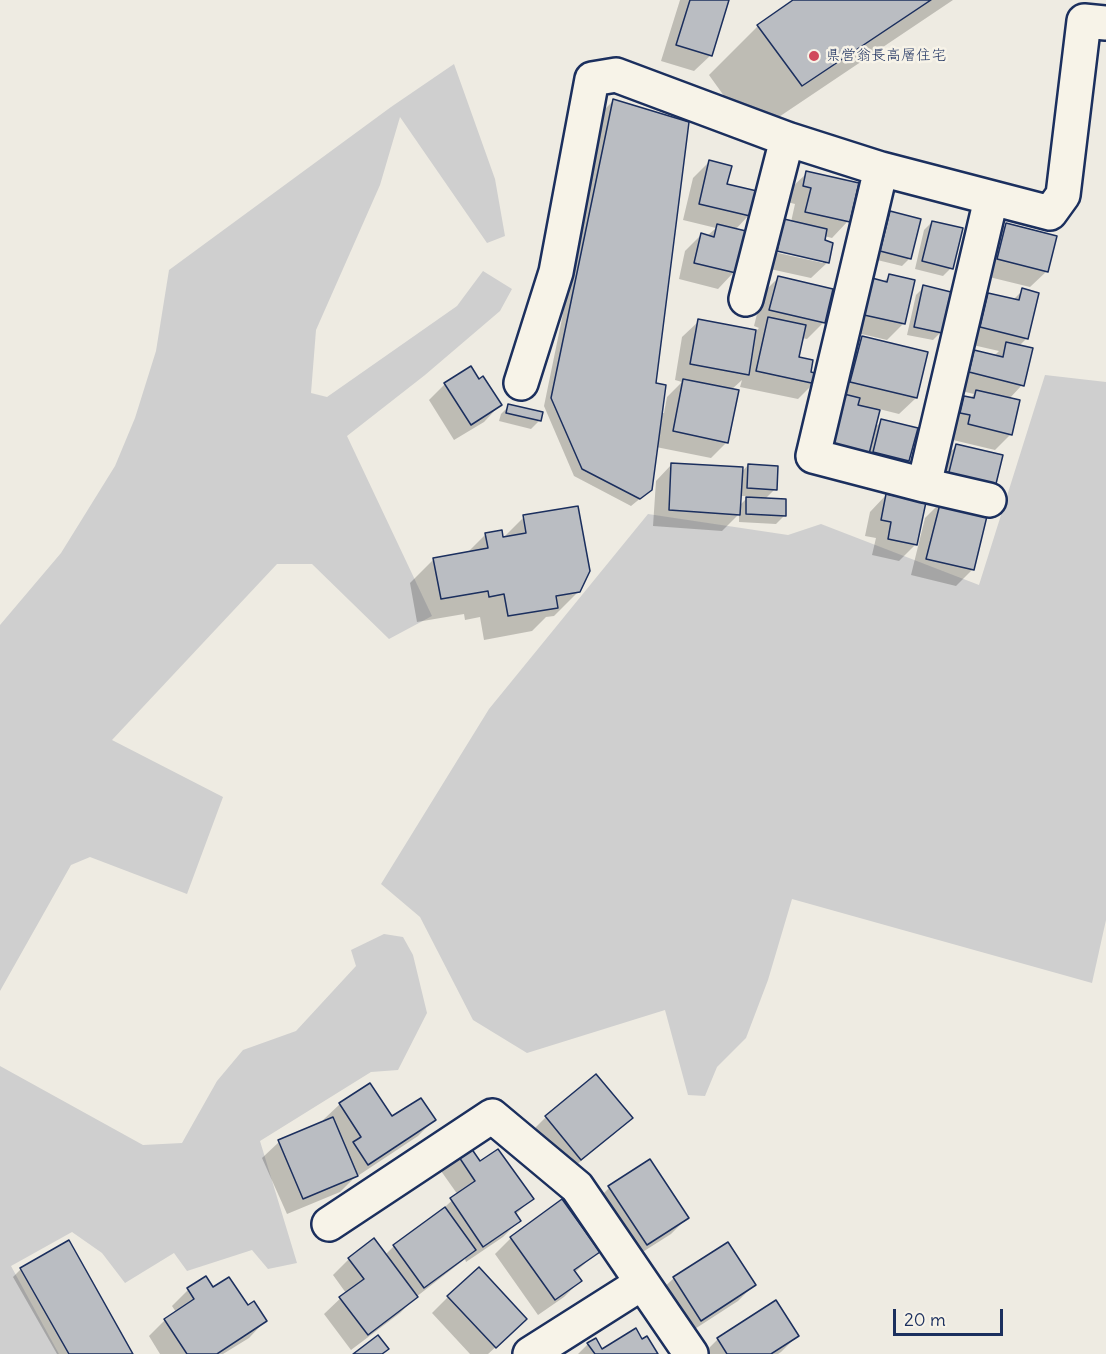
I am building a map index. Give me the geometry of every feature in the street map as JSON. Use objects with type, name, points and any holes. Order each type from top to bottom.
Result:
[{"type":"street","points":[[521,383],[556,272],[592,79],[616,75],[787,139],[881,169],[1050,213],[1063,195],[1092,15]]},
{"type":"street","points":[[746,299],[787,139]]},
{"type":"street","points":[[881,169],[813,456],[989,500]]},
{"type":"street","points":[[924,484],[991,199]]},
{"type":"street","points":[[329,1224],[492,1116],[577,1187],[691,1354]]},
{"type":"street","points":[[530,1354],[642,1283]]},
{"type":"shaded area","points":[[454,64],[495,179],[505,236],[487,243],[400,117],[380,185],[316,330],[311,393],[327,397],[457,306],[483,271],[512,289],[500,311],[425,375],[347,436],[432,616],[389,639],[312,564],[277,564],[112,740],[223,797],[187,894],[90,857],[71,865],[0,991],[0,625],[61,553],[115,466],[135,418],[156,351],[169,270],[391,107]]},
{"type":"shaded area","points":[[1045,375],[1106,382],[1106,920],[1092,983],[792,899],[768,980],[746,1038],[717,1067],[705,1096],[688,1095],[665,1010],[527,1053],[473,1020],[420,917],[381,884],[489,709],[648,514],[788,535],[821,524],[979,585]]},
{"type":"shaded area","points":[[384,934],[403,937],[413,955],[427,1013],[398,1070],[371,1072],[260,1141],[297,1263],[268,1269],[252,1250],[187,1271],[174,1253],[125,1283],[102,1253],[72,1232],[11,1266],[59,1354],[0,1354],[0,1066],[143,1145],[182,1143],[217,1081],[243,1050],[296,1031],[356,966],[351,950]]},
{"type":"building","points":[[690,0],[729,0],[712,56],[676,45]]},
{"type":"building","name":"県営翁長高層住宅","points":[[793,0],[931,0],[802,86],[757,25]]},
{"type":"building","points":[[613,99],[689,122],[656,383],[666,385],[652,490],[640,499],[582,469],[551,398]]},
{"type":"building","points":[[709,160],[732,166],[727,184],[757,191],[750,216],[699,204]]},
{"type":"building","points":[[806,171],[859,183],[850,222],[805,212],[811,188],[803,186]]},
{"type":"building","points":[[890,211],[921,219],[911,259],[880,251]]},
{"type":"building","points":[[784,219],[827,229],[825,240],[833,243],[829,263],[777,251]]},
{"type":"building","points":[[932,221],[963,228],[953,269],[922,261]]},
{"type":"building","points":[[1006,223],[1057,236],[1048,272],[997,259]]},
{"type":"building","points":[[717,224],[746,231],[736,273],[694,263],[701,233],[714,237]]},
{"type":"building","points":[[889,274],[915,280],[905,324],[864,315],[872,278],[887,282]]},
{"type":"building","points":[[778,276],[833,289],[825,323],[769,310]]},
{"type":"building","points":[[923,285],[951,292],[942,333],[914,327]]},
{"type":"building","points":[[1022,288],[1039,293],[1028,339],[980,327],[988,293],[1019,300]]},
{"type":"building","points":[[768,317],[806,325],[799,357],[813,360],[811,372],[818,374],[816,384],[756,371]]},
{"type":"building","points":[[698,319],[756,330],[749,375],[690,364]]},
{"type":"building","points":[[862,336],[928,352],[917,398],[850,382]]},
{"type":"building","points":[[1006,342],[1033,348],[1024,386],[969,372],[974,350],[1003,357]]},
{"type":"building","points":[[471,366],[479,379],[483,376],[502,405],[471,425],[444,383]]},
{"type":"building","points":[[683,379],[739,390],[728,443],[673,431]]},
{"type":"building","points":[[976,390],[1020,400],[1012,435],[968,424],[970,415],[960,413],[964,396],[974,398]]},
{"type":"building","points":[[844,394],[860,398],[858,405],[880,410],[869,454],[832,445]]},
{"type":"building","points":[[508,404],[543,412],[541,421],[506,413]]},
{"type":"building","points":[[881,419],[918,428],[909,461],[873,452]]},
{"type":"building","points":[[956,444],[1003,455],[995,488],[948,476]]},
{"type":"building","points":[[671,463],[743,467],[740,515],[669,510]]},
{"type":"building","points":[[748,464],[778,466],[777,490],[747,488]]},
{"type":"building","points":[[886,494],[926,502],[917,545],[888,539],[891,522],[881,520]]},
{"type":"building","points":[[746,497],[786,499],[786,516],[746,514]]},
{"type":"building","points":[[941,500],[988,512],[974,570],[926,559]]},
{"type":"building","points":[[578,506],[590,571],[580,592],[556,596],[558,608],[508,616],[504,594],[489,597],[488,591],[441,599],[433,558],[488,548],[485,533],[502,530],[503,537],[526,533],[523,515]]},
{"type":"building","points":[[596,1074],[633,1118],[581,1160],[545,1116]]},
{"type":"building","points":[[370,1083],[392,1116],[421,1098],[436,1120],[368,1165],[353,1142],[361,1137],[339,1103]]},
{"type":"building","points":[[333,1117],[358,1176],[303,1199],[278,1140]]},
{"type":"building","points":[[469,1145],[480,1161],[498,1149],[534,1199],[515,1212],[521,1221],[483,1247],[450,1198],[475,1181],[457,1154]]},
{"type":"building","points":[[650,1159],[689,1218],[647,1245],[608,1186]]},
{"type":"building","points":[[562,1199],[600,1252],[574,1270],[582,1281],[555,1300],[510,1237]]},
{"type":"building","points":[[445,1207],[476,1250],[424,1288],[393,1245]]},
{"type":"building","points":[[374,1238],[418,1297],[368,1335],[339,1297],[364,1279],[348,1258]]},
{"type":"building","points":[[69,1240],[133,1354],[69,1354],[20,1268]]},
{"type":"building","points":[[728,1242],[756,1285],[701,1321],[673,1277]]},
{"type":"building","points":[[479,1267],[527,1319],[496,1348],[447,1296]]},
{"type":"building","points":[[206,1276],[213,1287],[229,1277],[248,1305],[254,1301],[267,1321],[217,1354],[187,1354],[164,1319],[194,1299],[187,1288]]},
{"type":"building","points":[[776,1300],[799,1336],[771,1354],[727,1354],[717,1338]]},
{"type":"building","points":[[636,1328],[642,1339],[647,1336],[658,1354],[595,1354],[587,1343],[596,1338],[602,1349]]},
{"type":"building","points":[[378,1335],[389,1349],[382,1354],[353,1354]]},
{"type":"place","name":"県営翁長高層住宅","points":[[814,56]]}]
